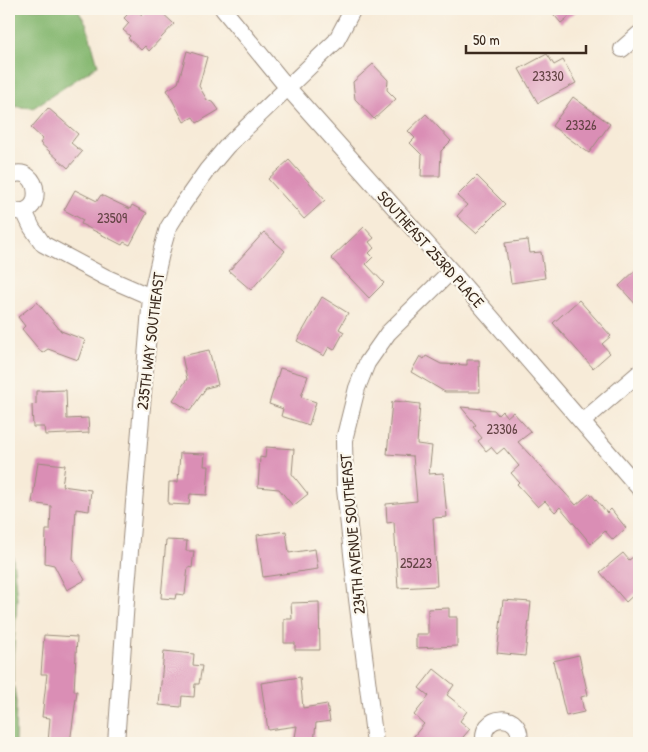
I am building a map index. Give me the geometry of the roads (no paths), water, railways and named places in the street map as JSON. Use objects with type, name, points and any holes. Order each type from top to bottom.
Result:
[{"type":"street","name":"SOUTHEAST 253RD PLACE","points":[[223,9],[287,88],[451,271],[639,488]]},
{"type":"street","name":"235TH WAY SOUTHEAST","points":[[116,743],[152,297],[168,228],[207,170],[227,146],[336,41],[353,9]]},
{"type":"street","points":[[622,49],[639,34]]},
{"type":"street","points":[[9,176],[19,174],[26,176],[32,180],[36,187],[35,201],[30,207],[16,210],[44,244],[105,277],[152,297]]},
{"type":"street","name":"234TH AVENUE SOUTHEAST","points":[[375,743],[346,498],[344,440],[357,388],[367,363],[388,333],[451,271]]},
{"type":"street","points":[[582,422],[639,373]]},
{"type":"street","points":[[485,743],[485,731],[488,725],[501,719],[508,720],[519,730],[519,743]]}]
